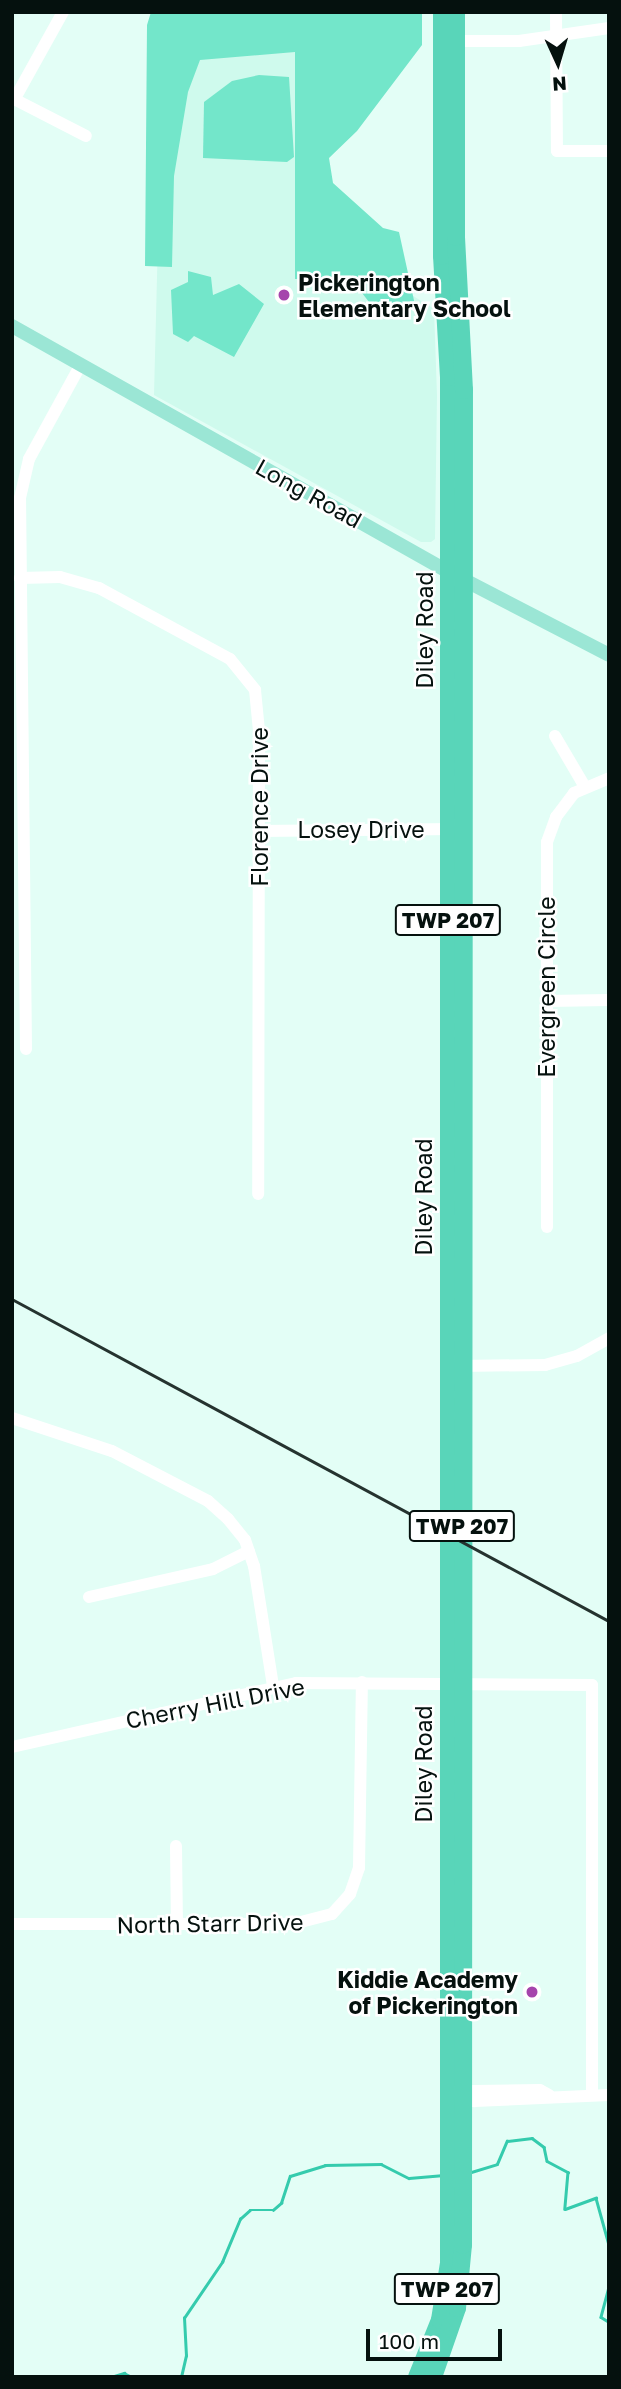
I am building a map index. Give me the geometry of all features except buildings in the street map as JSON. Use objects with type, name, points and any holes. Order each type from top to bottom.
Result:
[{"type":"highway","name":"Diley Road","points":[[433,2377],[459,2298],[456,2196],[459,2096],[454,1366],[456,576],[449,41],[442,12]]},
{"type":"highway","name":"Diley Road","points":[[449,41],[456,12]]},
{"type":"highway","name":"Diley Road","points":[[417,2377],[433,2343],[446,2291],[456,2196]]},
{"type":"main road","name":"Long Road","points":[[12,326],[456,576],[609,655]]},
{"type":"street","points":[[63,12],[13,99],[86,136]]},
{"type":"street","points":[[555,12],[557,151],[609,151]]},
{"type":"street","points":[[449,41],[556,36],[609,29]]},
{"type":"street","points":[[26,1049],[20,578],[25,472],[81,365]]},
{"type":"street","name":"Florence Drive","points":[[20,578],[60,577],[99,588],[240,668],[256,690],[259,831],[258,1194]]},
{"type":"street","points":[[555,736],[585,787]]},
{"type":"street","name":"Evergreen Circle","points":[[547,1227],[547,842],[556,817],[574,793],[609,778]]},
{"type":"street","name":"Losey Drive","points":[[259,831],[456,829]]},
{"type":"street","points":[[547,1001],[609,1000]]},
{"type":"street","points":[[454,1366],[545,1365],[606,1340]]},
{"type":"street","points":[[12,1433],[13,1419],[88,1440],[208,1502],[237,1529],[249,1551],[270,1645],[273,1686]]},
{"type":"street","points":[[89,1597],[213,1569],[249,1551]]},
{"type":"street","name":"Cherry Hill Drive","points":[[12,1747],[273,1686],[362,1682],[592,1685],[592,2095]]},
{"type":"street","name":"North Starr Drive","points":[[12,1924],[307,1923],[332,1914],[345,1901],[359,1868],[362,1682]]},
{"type":"street","points":[[176,1846],[177,1924]]},
{"type":"street","points":[[459,2096],[474,2091],[540,2090],[549,2095],[609,2095]]},
{"type":"shaded area","name":"Pickerington Elementary School","points":[[163,41],[307,41],[322,220],[391,282],[434,309],[437,395],[435,539],[431,542],[421,542],[154,395]]},
{"type":"green space","points":[[151,12],[422,12],[422,45],[357,131],[329,158],[333,183],[383,228],[399,232],[415,305],[369,302],[352,280],[295,279],[295,52],[200,60],[188,92],[174,176],[172,267],[145,266],[147,25]]},
{"type":"green space","points":[[259,75],[289,77],[294,157],[287,162],[203,158],[204,102],[232,81]]},
{"type":"green space","points":[[188,271],[211,277],[213,295],[239,284],[264,304],[234,357],[194,336],[188,342],[173,334],[171,290],[188,282]]},
{"type":"waterway","points":[[468,2173],[497,2164],[507,2141],[532,2138],[544,2147],[547,2161],[568,2172],[565,2209],[596,2198],[609,2245]]},
{"type":"waterway","points":[[181,2377],[186,2356],[184,2318],[222,2262],[240,2219],[250,2210],[273,2210],[281,2203],[290,2176],[325,2165],[381,2164],[409,2178],[441,2175]]},
{"type":"waterway","points":[[609,2287],[601,2317],[609,2322]]},
{"type":"waterway","points":[[111,2377],[124,2373],[132,2377]]},
{"type":"railway","points":[[12,1299],[609,1621]]},
{"type":"place","name":"Pickerington Elementary School","points":[[284,295]]},
{"type":"place","name":"Kiddie Academy of Pickerington","points":[[532,1992]]}]
